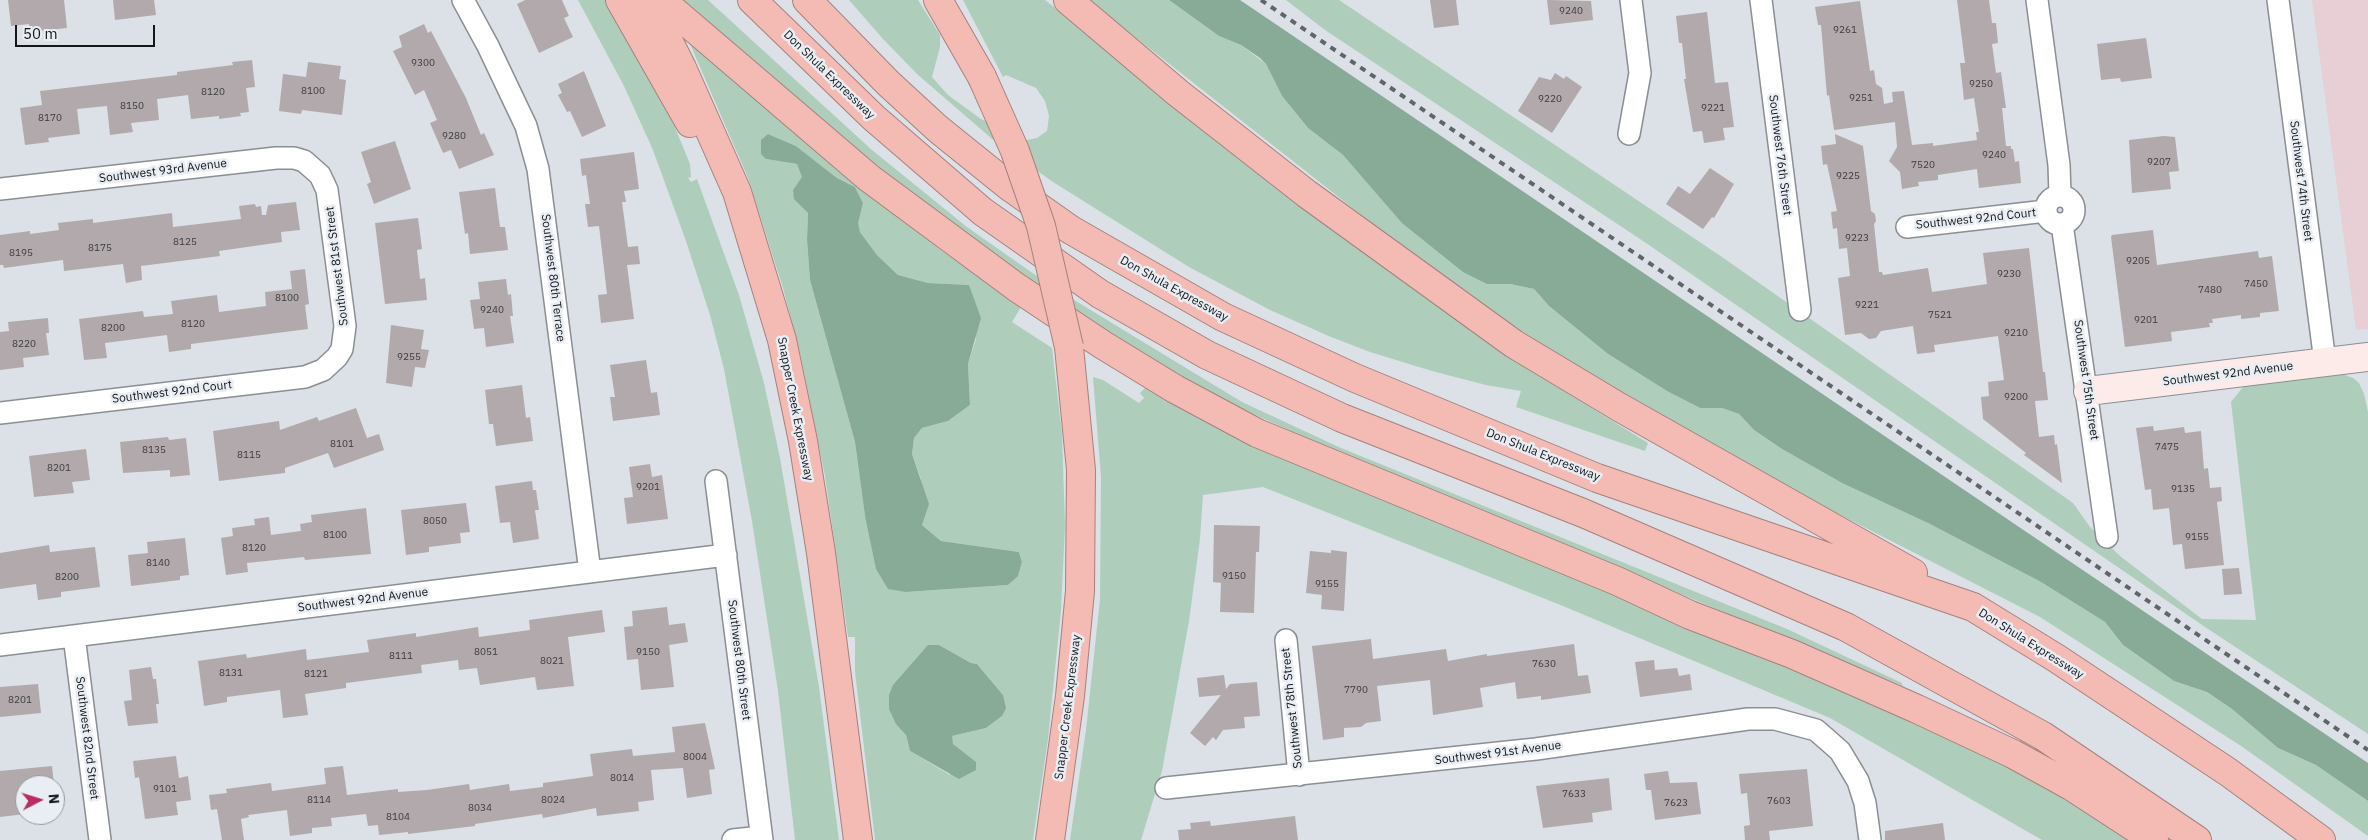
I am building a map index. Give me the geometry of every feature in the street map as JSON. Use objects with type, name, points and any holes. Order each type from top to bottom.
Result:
[{"type":"highway","points":[[620,0],[686,119],[737,192]]},
{"type":"highway","name":"Snapper Creek Expressway","points":[[648,0],[682,68],[737,192],[782,340],[802,432],[821,553],[858,840]]},
{"type":"highway","points":[[661,0],[870,178],[1038,302],[1175,389],[1257,433],[1617,581],[1690,615],[1792,654],[1917,709],[2013,754],[2071,786],[2154,840]]},
{"type":"highway","name":"Don Shula Expressway","points":[[752,0],[874,118],[983,212],[1108,298],[1207,355],[1342,418],[1584,512],[1846,627],[2043,736],[2197,840]]},
{"type":"highway","name":"Don Shula Expressway","points":[[806,0],[888,83],[938,129],[1010,187],[1071,230],[1222,317],[1355,378],[1597,478],[1973,607],[2056,658],[2228,772],[2321,840]]},
{"type":"highway","name":"Snapper Creek Expressway","points":[[938,0],[982,78],[1015,150],[1042,226],[1069,347],[1081,470],[1080,591],[1070,696],[1050,840]]},
{"type":"highway","points":[[1068,0],[1178,93],[1300,188],[1514,344],[1619,407],[1973,607]]},
{"type":"street","name":"Southwest 80th Terrace","points":[[463,0],[488,46],[526,126],[538,169],[590,572]]},
{"type":"street","points":[[1629,134],[1640,73],[1631,0]]},
{"type":"street","name":"Southwest 76th Street","points":[[1760,0],[1800,310]]},
{"type":"street","points":[[2037,0],[2059,165],[2060,195],[2048,202],[2054,218]]},
{"type":"street","name":"Southwest 74th Street","points":[[2278,0],[2325,362]]},
{"type":"street","name":"Southwest 93rd Avenue","points":[[0,189],[284,157],[304,161],[320,175]]},
{"type":"street","name":"Southwest 81st Street","points":[[320,175],[327,190],[330,206],[344,314],[344,338],[337,357]]},
{"type":"street","name":"Southwest 92nd Court","points":[[1907,227],[2054,218]]},
{"type":"street","name":"Southwest 75th Street","points":[[2054,218],[2088,391],[2107,537]]},
{"type":"street","name":"Southwest 92nd Court","points":[[0,413],[305,377],[323,370],[337,357]]},
{"type":"street","name":"Southwest 92nd Avenue","points":[[2088,391],[2368,357]]},
{"type":"street","name":"Southwest 80th Street","points":[[716,481],[761,838]]},
{"type":"street","name":"Southwest 92nd Avenue","points":[[0,645],[726,555]]},
{"type":"street","name":"Southwest 82nd Street","points":[[74,636],[100,840]]},
{"type":"street","name":"Southwest 78th Street","points":[[1286,640],[1299,775]]},
{"type":"street","name":"Southwest 91st Avenue","points":[[1166,788],[1536,749],[1748,719],[1786,720],[1816,730],[1826,737],[1848,762],[1858,781],[1865,802],[1870,840]]},
{"type":"street","points":[[733,840],[761,838]]},
{"type":"shaded area","points":[[2312,0],[2368,0],[2368,329],[2356,330]]},
{"type":"green space","points":[[578,0],[608,0],[674,125],[690,164],[691,177],[688,178],[691,182],[697,179],[739,295],[764,383],[780,458],[819,687],[839,840],[795,840],[778,691],[752,521],[724,369],[710,315],[653,150],[624,86]]},
{"type":"green space","points":[[671,0],[708,0],[872,150],[967,227],[1051,286],[1242,402],[1341,448],[1787,629],[1902,683],[1903,686],[1334,451],[1223,400],[1039,290],[911,194],[824,121],[807,139],[938,248],[1021,307],[1012,322],[1052,348],[1062,434],[1065,525],[1061,611],[1048,739],[1033,840],[875,840],[855,672],[855,637],[848,637],[825,476],[801,357],[783,288],[748,178]],"holes":[[[768,134],[796,146],[837,178],[855,187],[863,203],[857,223],[860,232],[877,255],[898,275],[928,283],[969,285],[976,339],[968,364],[970,405],[948,421],[922,428],[914,438],[912,454],[921,479],[922,525],[941,541],[1019,552],[1022,562],[1018,575],[1008,585],[906,592],[865,516],[855,442],[810,280],[807,240],[808,213],[795,199],[793,190],[803,177],[797,164],[766,159]],[[939,645],[971,663],[977,664],[1003,695],[1002,716],[986,728],[952,736],[950,775],[910,751],[906,735]]]},
{"type":"green space","points":[[849,0],[918,0],[940,35],[940,47],[932,77],[948,95],[981,119],[1027,140],[1037,138],[1047,131],[1049,116],[1045,101],[1036,88],[1006,75],[1003,77],[963,0],[1045,0],[1432,301],[1533,372],[1648,443],[1645,451],[1516,407],[1521,391],[1486,385],[1432,371],[1370,352],[1331,337],[1270,310],[1189,267],[1053,182],[991,138],[917,74]]},
{"type":"green space","points":[[1088,0],[1169,0],[1219,36],[1241,45],[1266,64],[1282,96],[1308,128],[1343,155],[1373,188],[1487,284],[1510,284],[1534,289],[1549,306],[1608,354],[1667,391],[1700,408],[1722,408],[1739,414],[1754,430],[1782,449],[1842,483],[1930,524],[2041,582],[2105,622],[2123,645],[2174,681],[2207,692],[2232,709],[2278,748],[2316,765],[2368,801],[2368,836],[2241,746],[2040,617],[1768,478],[1568,363],[1411,254]]},
{"type":"green space","points":[[1169,0],[1240,0],[2368,763],[2368,801],[2316,765],[2278,748],[2232,709],[2207,692],[2174,681],[2123,645],[2105,622],[2041,582],[1930,524],[1842,483],[1782,449],[1754,430],[1739,414],[1722,408],[1700,408],[1667,391],[1608,354],[1549,306],[1534,289],[1510,284],[1487,284],[1463,272],[1402,223],[1343,155],[1308,128],[1282,96],[1266,64],[1260,58],[1241,45],[1219,36]]},
{"type":"green space","points":[[1286,0],[1339,0],[1722,257],[2073,503],[2090,527],[2120,556],[2202,619],[2256,620],[2231,402],[2247,382],[2342,374],[2353,378],[2359,383],[2364,394],[2368,412],[2368,734],[2205,627],[1646,243],[1325,30]]},
{"type":"green space","points":[[768,134],[796,146],[837,178],[855,187],[863,203],[858,223],[860,232],[877,255],[898,275],[928,283],[969,285],[981,318],[968,364],[970,405],[948,421],[922,428],[914,438],[912,454],[929,504],[922,525],[941,541],[1019,552],[1022,562],[1018,576],[1008,585],[906,592],[888,589],[876,569],[865,516],[855,442],[810,280],[807,240],[808,213],[794,199],[793,190],[802,177],[797,164],[766,159],[761,154],[761,140]]},
{"type":"green space","points":[[1093,377],[1103,380],[1139,403],[1144,398],[1140,393],[1147,386],[1978,747],[2139,840],[2042,840],[1830,718],[1563,606],[1263,487],[1203,495],[1200,539],[1189,621],[1162,771],[1141,840],[1070,840],[1086,730],[1100,599],[1101,477]]},
{"type":"green space","points":[[928,645],[939,645],[971,663],[977,664],[1003,695],[1006,708],[1002,716],[986,728],[952,736],[953,744],[976,762],[976,770],[959,779],[910,751],[906,735],[896,724],[889,709],[889,695],[893,685]]},
{"type":"building","points":[[8,0],[64,0],[67,28],[30,32],[29,24],[11,26]]},
{"type":"building","points":[[113,0],[154,0],[156,15],[115,20]]},
{"type":"building","points":[[525,0],[562,0],[569,16],[564,18],[573,37],[539,53],[517,4]]},
{"type":"building","points":[[1430,0],[1456,0],[1459,25],[1434,28]]},
{"type":"building","points":[[1547,0],[1591,1],[1593,20],[1550,25]]},
{"type":"building","points":[[1957,0],[1989,0],[1992,23],[1996,23],[1998,43],[1992,44],[1996,73],[2001,72],[2006,108],[2002,108],[2006,146],[2011,146],[2015,162],[2019,161],[2021,183],[1979,188],[1977,169],[1938,175],[1938,180],[1918,182],[1919,186],[1902,189],[1900,172],[1889,161],[1897,147],[1895,122],[1834,130],[1829,95],[1827,96],[1821,25],[1818,25],[1815,7],[1860,1],[1870,71],[1874,70],[1876,84],[1882,88],[1884,104],[1893,102],[1892,92],[1904,91],[1912,145],[1933,143],[1933,146],[1977,140],[1976,132],[1979,132],[1974,98],[1964,100],[1960,63],[1965,63]]},
{"type":"building","points":[[1707,12],[1715,83],[1728,82],[1734,127],[1723,128],[1725,140],[1704,143],[1702,131],[1693,132],[1684,79],[1686,79],[1682,43],[1679,43],[1676,16]]},
{"type":"building","points":[[424,24],[428,33],[431,31],[466,98],[481,135],[484,133],[494,155],[459,169],[451,150],[443,153],[430,123],[437,120],[424,90],[415,95],[393,51],[402,47],[399,36]]},
{"type":"building","points":[[2146,38],[2152,78],[2121,82],[2120,78],[2101,80],[2097,44]]},
{"type":"building","points":[[252,60],[255,87],[246,88],[249,112],[240,113],[241,116],[219,119],[219,116],[191,119],[188,95],[157,99],[159,120],[131,123],[133,132],[110,135],[107,106],[77,109],[80,134],[48,138],[49,142],[25,145],[20,108],[42,105],[40,91],[177,75],[177,72],[233,65],[232,62]]},
{"type":"building","points":[[308,62],[341,66],[339,79],[346,80],[342,115],[302,110],[301,114],[279,111],[283,74],[306,77]]},
{"type":"building","points":[[584,71],[606,126],[582,137],[570,111],[567,112],[558,95],[562,93],[558,84]]},
{"type":"building","points":[[1555,73],[1564,79],[1566,76],[1582,87],[1552,133],[1518,111],[1539,77],[1551,80]]},
{"type":"building","points":[[1835,134],[1863,146],[1871,211],[1875,214],[1876,221],[1874,224],[1879,272],[1882,272],[1883,275],[1928,268],[1932,292],[1987,284],[1983,253],[2029,248],[2048,400],[2035,401],[2039,437],[2054,435],[2062,483],[2024,455],[2026,453],[1983,419],[1981,397],[1989,396],[1988,382],[2004,380],[1998,336],[1934,345],[1935,352],[1917,354],[1913,326],[1881,331],[1876,338],[1869,339],[1861,333],[1845,335],[1838,278],[1850,276],[1847,248],[1839,249],[1837,228],[1833,229],[1831,212],[1837,211],[1827,164],[1823,165],[1821,146],[1836,144]]},
{"type":"building","points":[[2164,136],[2175,137],[2179,171],[2169,172],[2171,189],[2132,193],[2129,140]]},
{"type":"building","points":[[395,141],[411,189],[374,204],[367,184],[371,182],[361,152]]},
{"type":"building","points":[[634,152],[639,189],[624,191],[626,202],[622,202],[628,247],[638,246],[640,264],[627,265],[634,319],[601,323],[598,295],[607,294],[599,226],[588,227],[585,204],[590,204],[586,175],[582,176],[580,159]]},
{"type":"building","points":[[1710,168],[1734,184],[1714,218],[1712,217],[1703,229],[1666,204],[1678,186],[1690,194]]},
{"type":"building","points":[[495,188],[500,227],[505,227],[508,250],[470,254],[468,233],[465,234],[459,192]]},
{"type":"building","points":[[296,202],[300,230],[281,232],[282,242],[219,251],[220,256],[141,266],[142,280],[126,283],[123,264],[64,271],[63,260],[4,268],[3,265],[0,265],[0,235],[30,231],[30,234],[59,230],[58,223],[93,219],[93,223],[172,213],[173,227],[241,219],[239,206],[255,204],[256,207],[261,206],[262,215],[266,215],[268,205]]},
{"type":"building","points":[[418,218],[422,249],[417,250],[420,279],[425,278],[427,300],[385,304],[375,223]]},
{"type":"building","points":[[2153,230],[2157,265],[2258,251],[2259,258],[2272,256],[2279,311],[2260,313],[2260,317],[2241,319],[2241,315],[2212,319],[2213,323],[2209,323],[2210,327],[2171,332],[2172,341],[2125,347],[2111,237],[2112,235]]},
{"type":"building","points":[[305,269],[309,304],[305,305],[308,329],[191,344],[191,349],[169,352],[167,335],[105,343],[107,358],[84,360],[79,319],[143,311],[144,317],[173,314],[171,301],[217,295],[219,312],[266,306],[265,292],[292,289],[290,271]]},
{"type":"building","points":[[506,279],[508,295],[511,294],[513,316],[510,316],[514,343],[486,347],[484,328],[474,329],[470,300],[480,299],[478,282]]},
{"type":"building","points":[[48,318],[49,333],[46,333],[49,355],[23,358],[24,367],[0,370],[0,332],[9,331],[8,322]]},
{"type":"building","points":[[391,325],[424,330],[421,349],[429,350],[425,368],[415,367],[412,387],[386,383]]},
{"type":"building","points":[[646,360],[651,393],[657,392],[660,415],[613,421],[610,397],[615,397],[610,365]]},
{"type":"building","points":[[522,385],[526,418],[530,417],[533,441],[496,446],[493,424],[489,424],[485,390]]},
{"type":"building","points":[[356,408],[367,438],[379,434],[384,450],[334,468],[328,453],[285,468],[285,473],[219,481],[213,431],[279,421],[280,430],[317,417],[319,421]]},
{"type":"building","points":[[2153,426],[2154,431],[2184,427],[2185,433],[2201,431],[2204,469],[2208,468],[2210,488],[2221,487],[2222,501],[2217,502],[2224,565],[2185,569],[2182,544],[2173,545],[2169,508],[2153,510],[2151,489],[2145,490],[2136,428]]},
{"type":"building","points":[[168,437],[169,440],[186,438],[190,475],[170,477],[170,470],[123,473],[120,442]]},
{"type":"building","points":[[86,449],[90,480],[72,482],[74,493],[34,497],[29,456]]},
{"type":"building","points":[[650,464],[652,477],[662,475],[668,519],[627,524],[624,498],[633,497],[629,467]]},
{"type":"building","points":[[532,481],[533,490],[536,490],[539,510],[535,510],[539,539],[513,543],[510,522],[500,523],[495,486]]},
{"type":"building","points":[[466,503],[470,532],[460,533],[461,543],[429,547],[429,552],[406,555],[401,510]]},
{"type":"building","points":[[366,508],[371,554],[305,560],[304,557],[247,563],[248,572],[226,575],[221,538],[233,536],[232,528],[255,525],[254,519],[269,517],[271,535],[301,531],[300,524],[312,522],[311,515]]},
{"type":"building","points":[[1214,525],[1260,526],[1259,552],[1256,552],[1254,613],[1220,612],[1221,583],[1213,582]]},
{"type":"building","points":[[185,538],[189,575],[180,576],[180,580],[131,586],[128,555],[148,553],[147,542]]},
{"type":"building","points":[[49,545],[50,552],[95,547],[100,587],[61,592],[61,597],[38,600],[36,584],[0,589],[0,553]]},
{"type":"building","points":[[1331,550],[1347,552],[1344,611],[1321,609],[1322,595],[1306,593],[1310,551],[1331,553]]},
{"type":"building","points":[[2239,568],[2242,594],[2224,595],[2222,569]]},
{"type":"building","points":[[667,607],[669,625],[685,623],[688,642],[669,645],[674,687],[641,690],[638,659],[627,660],[624,627],[633,626],[632,611]]},
{"type":"building","points":[[602,610],[605,632],[568,637],[574,686],[537,690],[535,677],[480,685],[477,668],[459,670],[458,660],[421,665],[422,673],[346,683],[346,688],[305,694],[308,715],[283,718],[280,690],[227,697],[227,702],[204,706],[198,661],[246,654],[247,658],[306,649],[307,660],[369,652],[367,640],[416,633],[416,637],[478,627],[479,637],[530,630],[529,620]]},
{"type":"building","points":[[1371,639],[1373,659],[1446,649],[1448,661],[1487,654],[1487,656],[1574,644],[1578,676],[1588,675],[1591,693],[1541,700],[1541,696],[1517,699],[1515,682],[1480,688],[1483,707],[1433,715],[1430,680],[1377,686],[1381,721],[1366,723],[1361,727],[1344,728],[1344,737],[1323,740],[1312,646]]},
{"type":"building","points":[[1654,660],[1655,670],[1677,668],[1679,676],[1690,674],[1692,690],[1640,697],[1635,662]]},
{"type":"building","points":[[151,667],[153,679],[156,679],[159,704],[156,704],[158,723],[128,726],[124,701],[132,700],[129,670]]},
{"type":"building","points":[[1224,675],[1226,689],[1230,684],[1257,682],[1260,716],[1244,717],[1245,728],[1223,730],[1216,740],[1213,737],[1205,746],[1190,733],[1221,695],[1199,697],[1197,678]]},
{"type":"building","points":[[38,684],[41,713],[0,717],[0,687]]},
{"type":"building","points":[[705,723],[715,769],[709,770],[712,794],[687,798],[683,768],[651,770],[654,800],[638,802],[639,811],[597,816],[596,808],[543,818],[542,814],[475,824],[475,826],[408,834],[408,832],[379,835],[378,825],[368,826],[366,814],[331,818],[332,826],[312,828],[312,833],[290,836],[287,810],[248,815],[249,817],[241,819],[244,840],[222,840],[217,809],[211,810],[209,795],[227,793],[226,789],[271,783],[272,791],[326,784],[324,768],[343,766],[347,795],[398,789],[398,792],[427,790],[469,784],[470,790],[509,784],[510,791],[543,787],[543,783],[593,776],[590,754],[632,749],[633,756],[675,752],[672,727]]},
{"type":"building","points":[[176,756],[179,778],[188,776],[191,800],[176,802],[178,815],[145,819],[139,777],[135,778],[133,761]]},
{"type":"building","points":[[52,766],[53,775],[15,775],[15,815],[0,817],[0,771]]},
{"type":"building","points":[[1807,769],[1813,826],[1769,831],[1770,840],[1745,840],[1744,826],[1750,825],[1747,793],[1741,794],[1739,774]]},
{"type":"building","points":[[1668,771],[1670,783],[1697,782],[1701,814],[1655,820],[1651,790],[1646,790],[1644,774]]},
{"type":"building","points":[[1609,778],[1612,810],[1592,813],[1593,822],[1543,828],[1536,786]]},
{"type":"building","points":[[1295,816],[1298,840],[1179,840],[1178,830],[1191,829],[1190,823],[1210,821],[1211,826]]},
{"type":"building","points":[[1943,823],[1945,840],[1885,840],[1885,831]]},
{"type":"railway","points":[[1261,0],[2368,750]]}]
